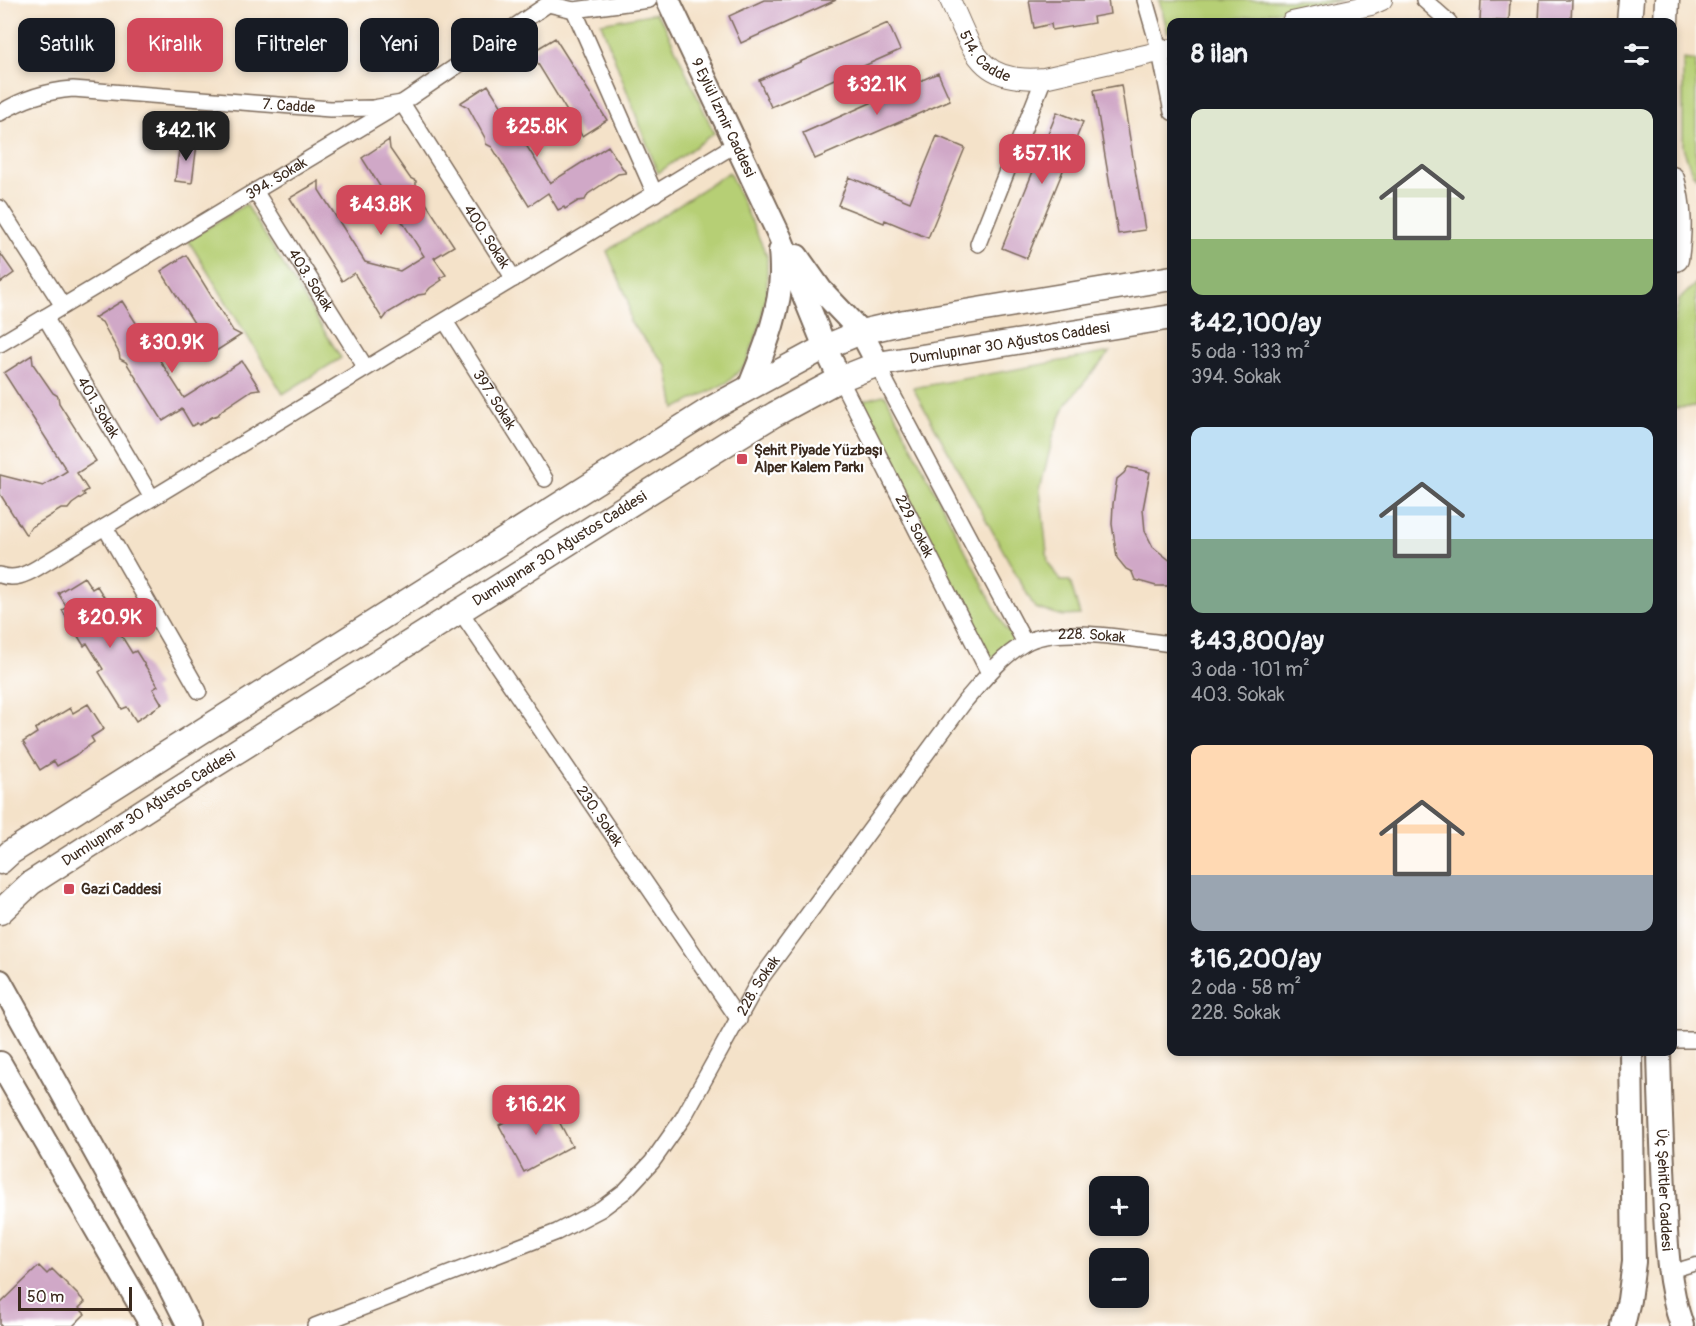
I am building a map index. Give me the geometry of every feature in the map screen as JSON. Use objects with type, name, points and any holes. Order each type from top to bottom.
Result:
[{"type":"main road","name":"9 Eylül İzmir Caddesi","points":[[668,0],[780,237],[840,379]]},
{"type":"main road","points":[[1629,18],[1631,0]]},
{"type":"main road","points":[[1666,18],[1667,0]]},
{"type":"main road","points":[[1679,260],[1680,194]]},
{"type":"main road","name":"9 Eylül İzmir Caddesi","points":[[780,237],[796,254],[821,290],[861,332],[878,364]]},
{"type":"main road","name":"9 Eylül İzmir Caddesi","points":[[749,388],[771,329],[778,301],[781,275],[780,237]]},
{"type":"main road","points":[[0,862],[11,852],[50,827],[714,407],[825,347],[861,332],[905,322],[1167,279]]},
{"type":"main road","name":"Dumlupınar 30 Ağustos Caddesi","points":[[0,912],[31,882],[774,414],[840,379],[878,364],[1167,318]]},
{"type":"main road","points":[[0,981],[185,1317],[151,1325],[0,1063]]},
{"type":"main road","name":"Üç Şehitler Caddesi","points":[[1623,1326],[1634,1263],[1631,1056]]},
{"type":"main road","name":"Üç Şehitler Caddesi","points":[[1659,1056],[1665,1224],[1669,1272],[1674,1303],[1682,1326]]},
{"type":"street","name":"394. Sokak","points":[[0,344],[402,103],[549,2],[573,10],[649,0]]},
{"type":"street","name":"514. Cadde","points":[[950,0],[974,53],[987,67],[1004,76],[1023,80],[1044,78],[1166,51]]},
{"type":"street","points":[[1145,0],[1166,51]]},
{"type":"street","points":[[1325,18],[1381,0]]},
{"type":"street","points":[[1424,0],[1444,18]]},
{"type":"street","points":[[573,10],[655,194]]},
{"type":"street","points":[[978,244],[1044,78]]},
{"type":"street","name":"7. Cadde","points":[[0,113],[30,97],[57,90],[74,89],[330,109],[373,108],[402,103]]},
{"type":"street","name":"400. Sokak","points":[[402,103],[514,279]]},
{"type":"street","points":[[0,575],[15,578],[25,575],[736,144]]},
{"type":"street","name":"403. Sokak","points":[[255,191],[366,369]]},
{"type":"street","points":[[0,208],[63,306]]},
{"type":"street","name":"401. Sokak","points":[[45,317],[152,498]]},
{"type":"street","name":"397. Sokak","points":[[445,321],[545,479]]},
{"type":"street","points":[[878,364],[1024,643]]},
{"type":"street","name":"229. Sokak","points":[[840,379],[989,674]]},
{"type":"street","points":[[105,527],[199,691]]},
{"type":"street","name":"230. Sokak","points":[[460,611],[739,1020]]},
{"type":"street","name":"228. Sokak","points":[[315,1326],[557,1232],[615,1199],[638,1178],[668,1141],[683,1118],[759,981],[965,701],[1001,661],[1024,643],[1046,635],[1073,634],[1167,643]]},
{"type":"street","points":[[1677,1040],[1696,1040]]},
{"type":"street","points":[[1669,1272],[1696,1264]]},
{"type":"green space","points":[[1159,0],[1343,0],[1242,18],[1167,18],[1167,28]]},
{"type":"green space","points":[[655,13],[664,24],[714,133],[658,173],[601,23]]},
{"type":"green space","points":[[1683,59],[1696,61],[1696,177],[1692,173],[1683,147]]},
{"type":"green space","points":[[729,172],[767,256],[767,289],[760,326],[746,364],[728,382],[675,409],[667,366],[630,322],[628,300],[607,251]]},
{"type":"green space","points":[[246,204],[341,358],[283,394],[188,240]]},
{"type":"green space","points":[[1696,283],[1696,407],[1677,408],[1677,309],[1679,300]]},
{"type":"green space","points":[[1110,352],[1066,404],[1054,433],[1040,489],[1048,562],[1060,581],[1070,581],[1080,615],[1063,616],[1035,608],[913,388]]},
{"type":"green space","points":[[886,396],[1005,628],[1021,644],[990,659],[864,410],[862,401]]},
{"type":"building","points":[[764,0],[836,0],[741,43],[729,16]]},
{"type":"building","points":[[1029,0],[1108,0],[1110,14],[1093,17],[1094,23],[1052,30],[1051,24],[1034,28]]},
{"type":"building","points":[[1481,0],[1510,0],[1509,18],[1480,18]]},
{"type":"building","points":[[1540,0],[1572,0],[1571,18],[1539,18]]},
{"type":"building","points":[[888,23],[900,50],[771,107],[759,80]]},
{"type":"building","points":[[555,38],[607,120],[582,136],[538,64],[538,48]]},
{"type":"building","points":[[938,73],[950,100],[815,159],[803,133]]},
{"type":"building","points":[[488,85],[550,183],[608,146],[626,173],[618,174],[588,194],[585,200],[578,201],[565,209],[564,207],[558,210],[548,193],[529,206],[492,147],[486,144],[468,107],[460,103]]},
{"type":"building","points":[[1121,85],[1145,230],[1118,234],[1094,90]]},
{"type":"building","points":[[1057,112],[1083,122],[1027,258],[1002,248]]},
{"type":"building","points":[[937,136],[965,148],[928,238],[885,220],[884,223],[838,205],[849,177],[910,202]]},
{"type":"building","points":[[389,140],[390,149],[410,178],[416,181],[416,188],[454,246],[434,258],[446,275],[440,278],[442,280],[425,294],[418,295],[388,313],[383,320],[354,273],[342,281],[290,198],[319,181],[319,190],[365,262],[400,271],[424,256],[362,158]]},
{"type":"building","points":[[180,142],[197,144],[192,183],[175,181]]},
{"type":"building","points":[[0,253],[14,273],[0,283]]},
{"type":"building","points":[[186,255],[233,331],[241,335],[213,353],[161,271]]},
{"type":"building","points":[[122,301],[184,398],[242,361],[260,389],[252,390],[218,415],[199,425],[197,423],[192,426],[182,409],[163,421],[126,362],[120,359],[102,322],[94,318]]},
{"type":"building","points":[[32,355],[33,364],[53,393],[58,396],[59,403],[96,461],[77,473],[88,490],[83,493],[85,495],[68,509],[61,509],[30,528],[26,535],[0,494],[0,475],[43,486],[67,471],[4,373]]},
{"type":"building","points":[[1128,467],[1150,472],[1143,509],[1145,531],[1153,547],[1167,558],[1167,586],[1156,586],[1135,580],[1132,572],[1126,569],[1117,558],[1112,524],[1113,504],[1117,479]]},
{"type":"building","points":[[84,577],[92,589],[97,586],[121,624],[116,627],[132,653],[136,651],[158,686],[153,689],[162,704],[136,721],[127,707],[122,709],[99,672],[103,669],[87,643],[84,646],[62,610],[67,607],[58,593]]},
{"type":"building","points":[[88,704],[104,729],[91,737],[94,742],[74,756],[57,766],[54,761],[40,770],[23,742],[37,733],[35,729],[70,708],[73,713]]},
{"type":"building","points":[[547,1099],[572,1146],[524,1172],[499,1125]]},
{"type":"building","points":[[39,1266],[47,1274],[52,1269],[85,1302],[79,1308],[85,1314],[73,1326],[0,1326],[0,1304]]},
{"type":"place","name":"Şehit Piyade Yüzbaşı Alper Kalem Parkı","points":[[742,459]]},
{"type":"place","name":"Gazi Caddesi","points":[[69,889]]}]
